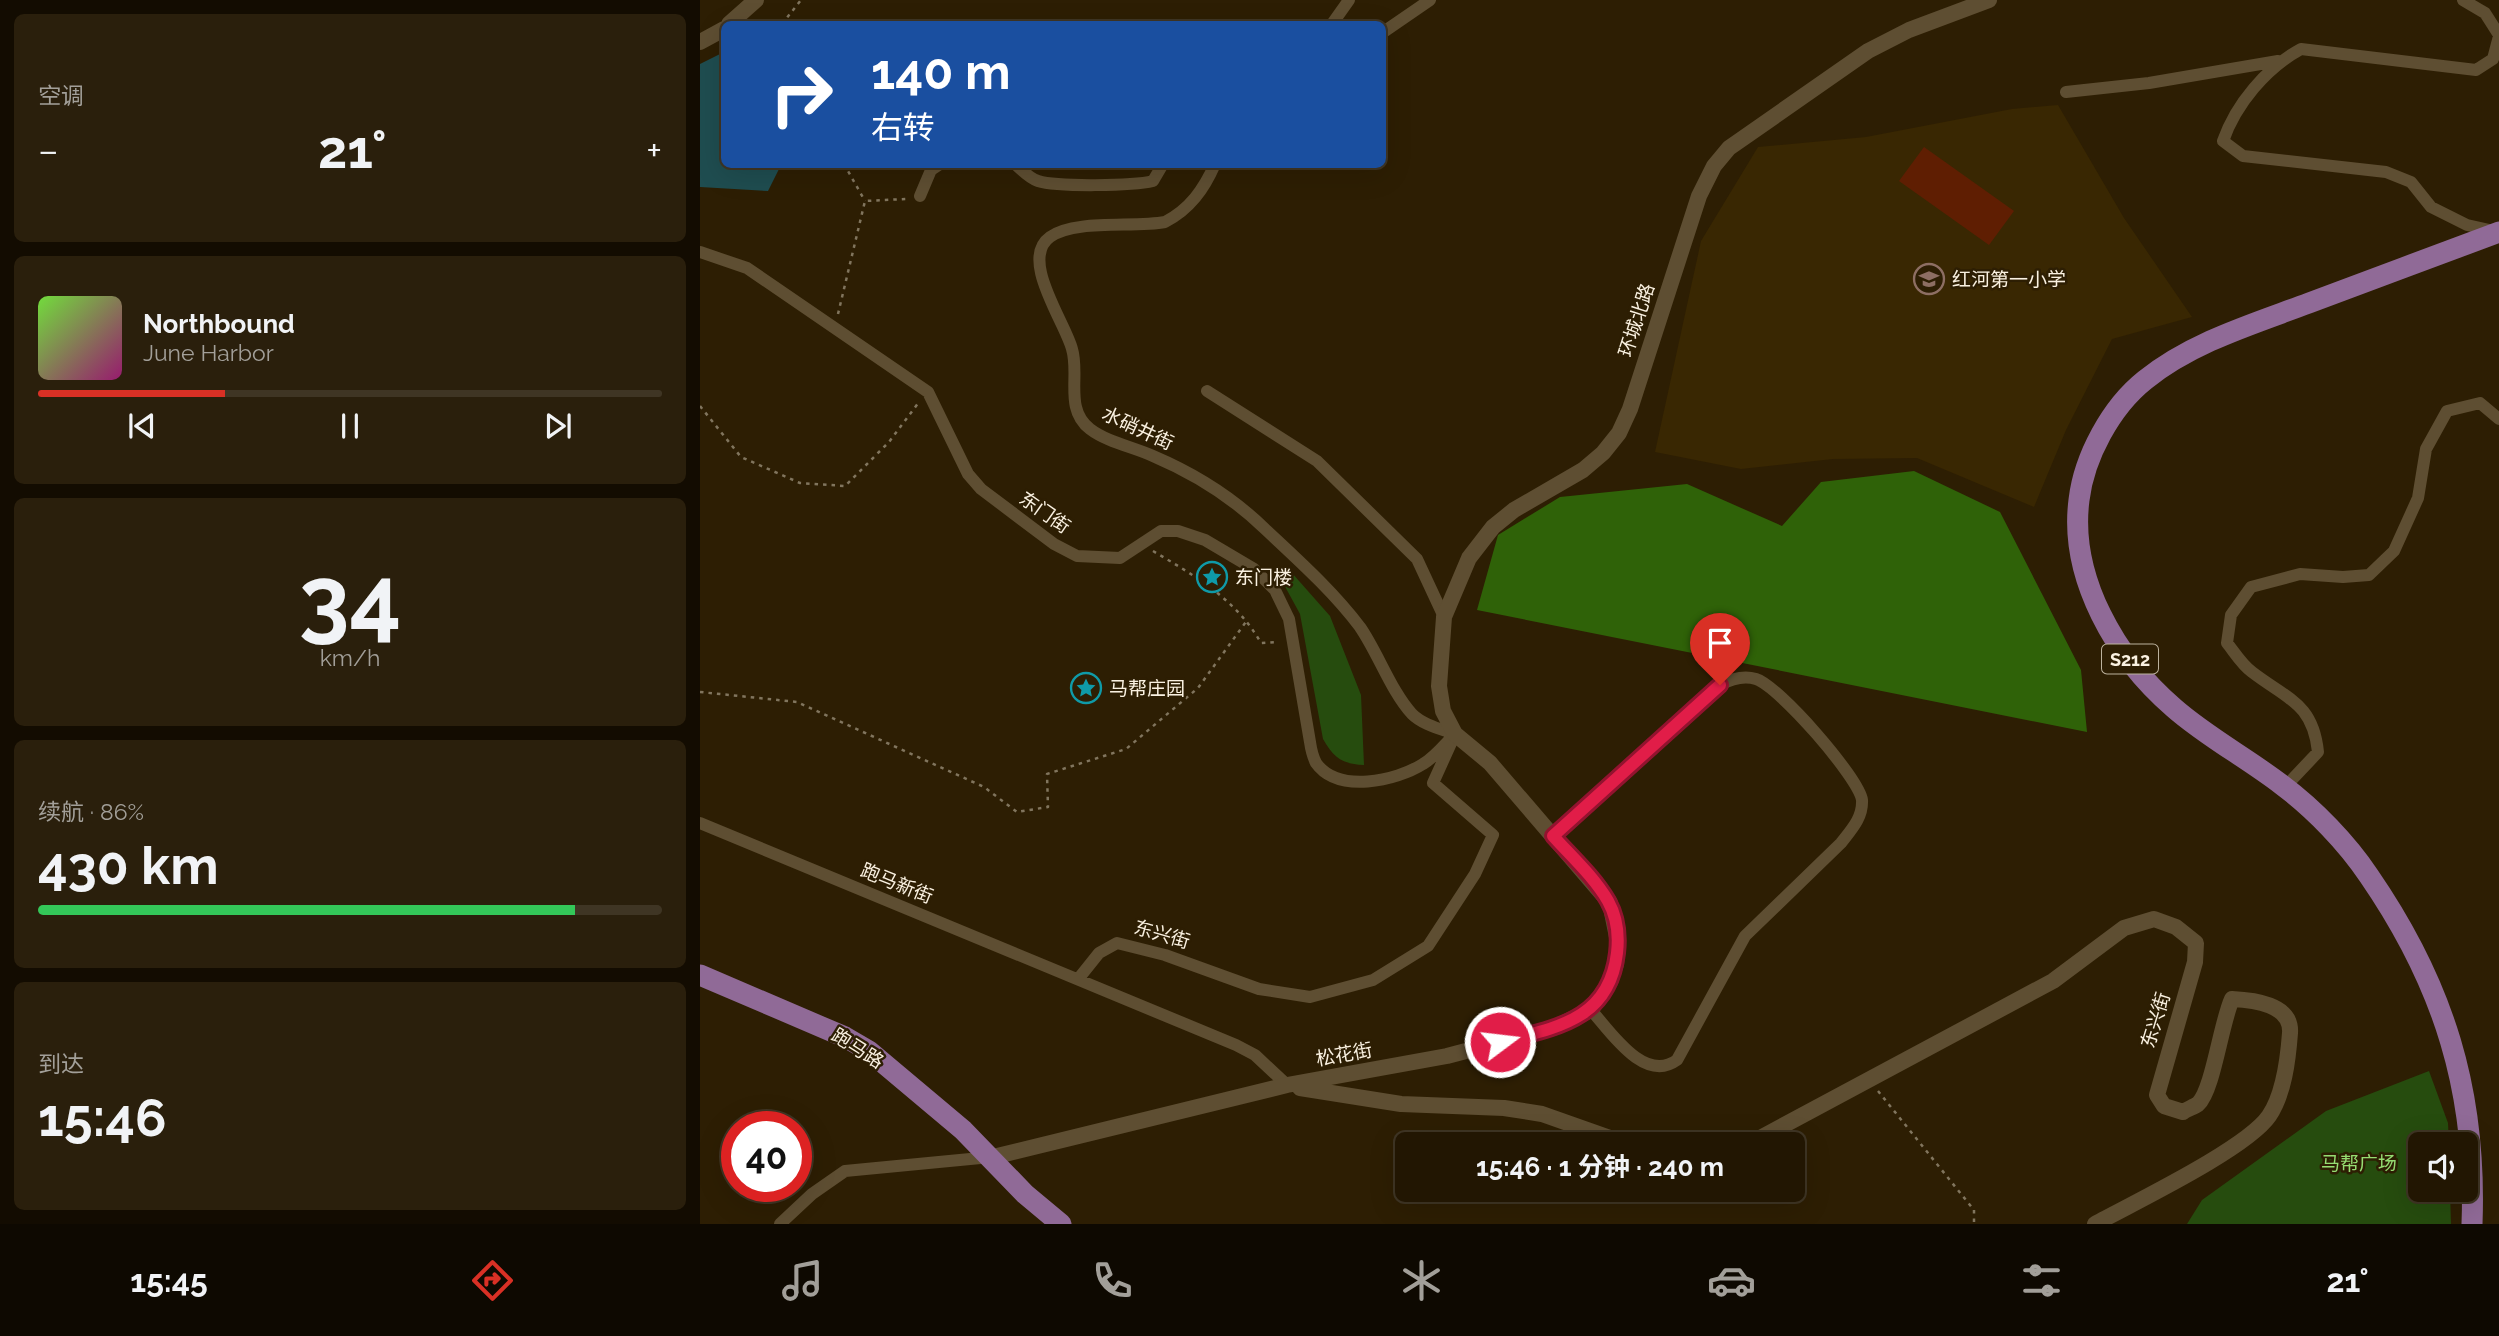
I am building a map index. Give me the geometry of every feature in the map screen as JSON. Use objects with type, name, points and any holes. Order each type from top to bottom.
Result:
[{"type":"main road","name":"S212","points":[[2472,1224],[2474,1178],[2470,1126],[2453,1046],[2434,989],[2413,943],[2367,873],[2330,829],[2285,787],[2173,708],[2138,670],[2104,623],[2083,569],[2077,513],[2082,473],[2101,432],[2143,381],[2212,339],[2499,232]]},
{"type":"main road","name":"跑马路","points":[[700,975],[845,1037],[869,1051],[993,1157],[1025,1194],[1061,1224]]},
{"type":"street","points":[[732,21],[756,0]]},
{"type":"street","points":[[1334,21],[1349,0]]},
{"type":"street","points":[[1386,30],[1430,0]]},
{"type":"street","name":"环城北路","points":[[1455,734],[1443,711],[1439,686],[1444,617],[1469,558],[1493,527],[1514,510],[1583,470],[1603,453],[1619,433],[1630,409],[1699,196],[1714,166],[1730,148],[1868,51],[1909,30],[1989,0]]},
{"type":"street","points":[[2066,92],[2149,83],[2278,61],[2301,49],[2476,70],[2493,59],[2499,35],[2485,13],[2463,0]]},
{"type":"street","points":[[700,42],[721,31]]},
{"type":"street","points":[[2278,61],[2231,119],[2223,142],[2243,156],[2386,172],[2411,182],[2431,207],[2467,225],[2499,232]]},
{"type":"street","points":[[920,195],[934,168]]},
{"type":"street","points":[[1021,168],[1036,180],[1044,182],[1136,186],[1153,181],[1161,168]]},
{"type":"street","name":"水硝井街","points":[[1213,168],[1206,186],[1179,215],[1165,222],[1066,231],[1049,237],[1041,248],[1041,278],[1067,332],[1075,358],[1073,397],[1078,414],[1088,428],[1157,457],[1204,481],[1261,525],[1360,628],[1412,714],[1431,726],[1455,734]]},
{"type":"street","name":"东门街","points":[[700,252],[747,268],[928,392],[968,474],[981,489],[1054,544],[1077,556],[1121,558],[1161,531],[1178,531],[1205,540],[1254,569],[1275,590],[1289,619],[1310,742],[1315,761],[1326,774],[1356,782],[1397,775],[1424,764],[1455,734]]},
{"type":"street","points":[[1207,391],[1317,461],[1417,559],[1444,617]]},
{"type":"street","points":[[2285,787],[2318,752],[2315,727],[2295,701],[2249,671],[2227,643],[2231,615],[2251,587],[2300,574],[2343,577],[2369,575],[2394,551],[2418,498],[2426,449],[2447,411],[2480,404],[2499,419]]},
{"type":"street","points":[[1455,734],[1490,763],[1553,836],[1598,886],[1609,903],[1618,942],[1616,964],[1609,982],[1591,1010],[1628,1051],[1640,1060],[1659,1065],[1670,1065],[1677,1060],[1745,936],[1841,843],[1854,826],[1861,815],[1860,791],[1801,715],[1770,686],[1757,679],[1732,679],[1720,685],[1553,836]]},
{"type":"street","name":"东兴街","points":[[1079,978],[1099,953],[1117,943],[1165,955],[1259,989],[1310,997],[1373,980],[1428,946],[1475,874],[1493,835],[1433,783],[1455,734]]},
{"type":"street","name":"跑马新街","points":[[700,823],[1079,978]]},
{"type":"street","name":"东兴街","points":[[1772,1132],[2053,981],[2124,928],[2154,919],[2176,927],[2196,943],[2195,962],[2157,1095],[2164,1106],[2183,1111],[2198,1104],[2207,1088],[2224,1016],[2232,999],[2259,1000],[2278,1010],[2290,1029],[2286,1072],[2269,1116],[2240,1143],[2095,1224]]},
{"type":"street","points":[[1079,978],[1236,1045],[1255,1055],[1287,1085],[1401,1104],[1516,1110],[1542,1114],[1593,1132]]},
{"type":"street","name":"松花街","points":[[780,1224],[812,1194],[845,1171],[993,1157],[1287,1085],[1447,1056],[1553,1028],[1591,1010]]},
{"type":"path","points":[[784,21],[801,0]]},
{"type":"path","points":[[835,327],[865,201],[846,168]]},
{"type":"path","points":[[865,201],[895,202],[920,195]]},
{"type":"path","points":[[700,406],[741,457],[800,483],[845,486],[888,442],[928,392]]},
{"type":"path","points":[[1135,547],[1151,550],[1208,584],[1248,619],[1261,643],[1292,642]]},
{"type":"path","points":[[700,692],[797,702],[984,787],[1017,812],[1048,807],[1047,774],[1126,749],[1136,741],[1198,688],[1248,619]]},
{"type":"path","points":[[1870,1080],[1974,1210],[1974,1224]]},
{"type":"shaded area","name":"红河第一小学","points":[[2058,105],[2124,218],[2192,317],[2112,339],[2066,430],[2034,507],[1917,458],[1833,459],[1741,469],[1655,452],[1701,241],[1758,147],[1866,137],[2012,109]]},
{"type":"green space","points":[[1914,471],[2000,512],[2081,670],[2087,732],[1477,610],[1498,535],[1560,497],[1687,484],[1782,526],[1821,482]]},
{"type":"green space","points":[[1292,573],[1330,616],[1361,695],[1364,765],[1339,759],[1323,739],[1300,614],[1282,581]]},
{"type":"green space","name":"马帮广场","points":[[2429,1071],[2448,1123],[2448,1132],[2408,1132],[2408,1202],[2450,1202],[2451,1224],[2187,1224],[2202,1200],[2326,1111]]},
{"type":"water","points":[[721,54],[721,168],[780,168],[768,191],[700,187],[700,64]]},
{"type":"building","points":[[1924,147],[2014,211],[1989,245],[1899,181]]},
{"type":"place","name":"红河第一小学","points":[[1929,279]]},
{"type":"place","name":"东门楼","points":[[1212,577]]},
{"type":"place","name":"马帮庄园","points":[[1086,688]]},
{"type":"route","points":[[1500,1042],[1553,1028],[1591,1010],[1609,982],[1616,964],[1618,942],[1609,903],[1598,886],[1553,836],[1720,685]]}]
